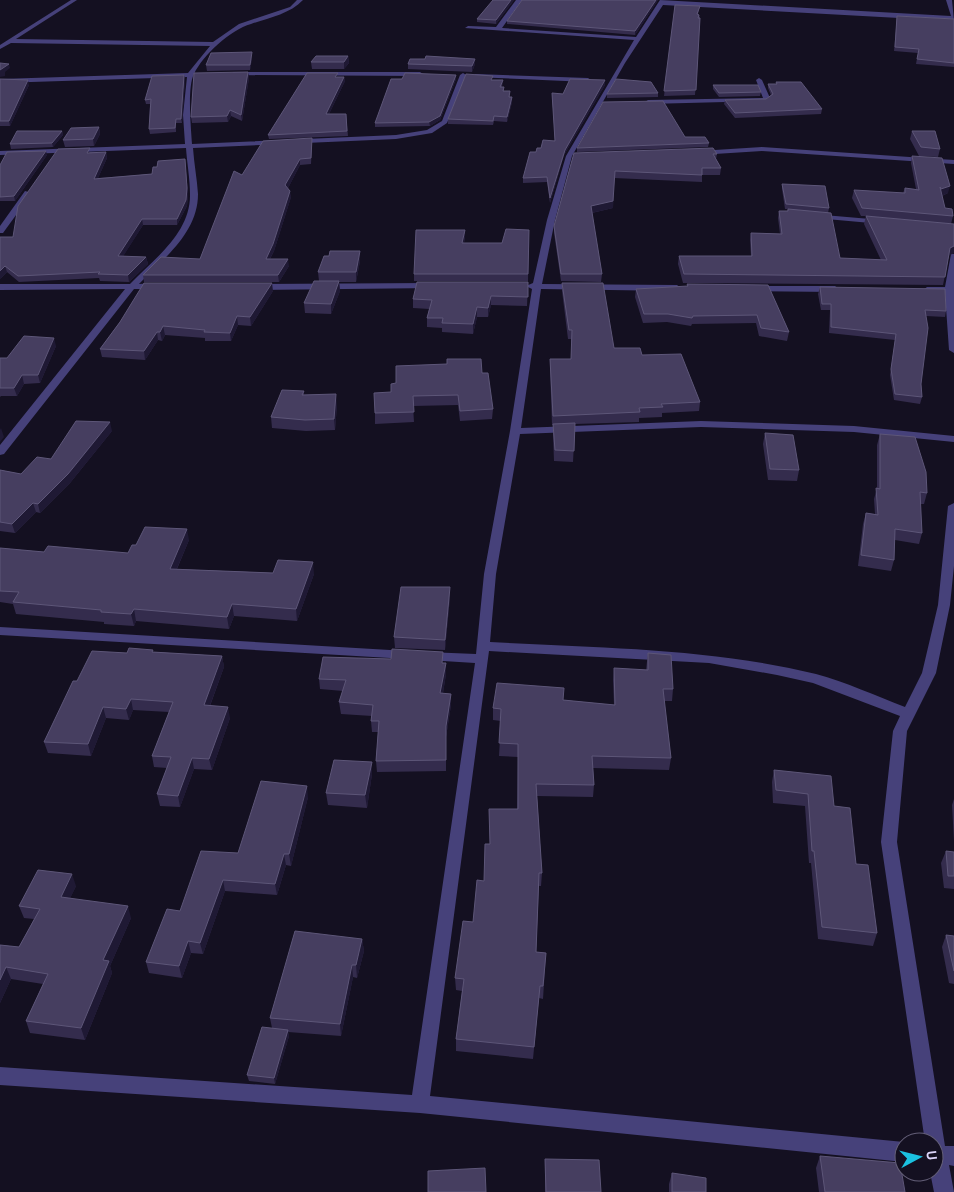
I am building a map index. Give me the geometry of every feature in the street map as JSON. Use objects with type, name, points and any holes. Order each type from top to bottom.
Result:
[{"type":"street","points":[[0,46],[74,0]]},
{"type":"street","points":[[0,452],[132,286],[179,238],[191,216],[194,194],[186,115],[190,75],[214,44],[241,25],[294,6],[300,0]]},
{"type":"street","points":[[498,29],[519,0]]},
{"type":"street","points":[[420,1104],[482,652],[490,574],[515,431],[537,286],[551,220],[569,156],[624,61],[662,2],[954,19],[950,0]]},
{"type":"street","points":[[468,28],[638,39]]},
{"type":"street","points":[[9,41],[214,44]]},
{"type":"street","points":[[230,74],[369,72],[426,74]]},
{"type":"street","points":[[0,81],[200,75]]},
{"type":"street","points":[[453,75],[595,80]]},
{"type":"street","points":[[0,153],[55,154],[189,146],[376,139],[421,133],[436,128],[445,122],[463,75]]},
{"type":"street","points":[[639,102],[765,100],[767,98],[759,80]]},
{"type":"street","points":[[604,81],[613,81]]},
{"type":"street","points":[[600,102],[610,102]]},
{"type":"street","points":[[55,154],[63,142]]},
{"type":"street","points":[[689,153],[762,150],[954,162]]},
{"type":"street","points":[[569,156],[578,156]]},
{"type":"street","points":[[0,231],[34,185]]},
{"type":"street","points":[[808,215],[896,223]]},
{"type":"street","points":[[954,256],[952,290],[954,350]]},
{"type":"street","points":[[0,287],[171,286]]},
{"type":"street","points":[[248,286],[441,286]]},
{"type":"street","points":[[518,286],[684,288]]},
{"type":"street","points":[[743,288],[841,289]]},
{"type":"street","points":[[920,290],[952,290]]},
{"type":"street","points":[[515,431],[701,424],[854,429],[954,439]]},
{"type":"street","points":[[938,1132],[889,842],[892,788],[900,731],[929,672],[944,605],[954,506]]},
{"type":"street","points":[[0,631],[482,652],[709,659],[778,670],[816,679],[909,714]]},
{"type":"street","points":[[0,1076],[420,1104],[894,1151]]},
{"type":"building","points":[[493,0],[511,0],[496,20],[477,19]]},
{"type":"building","points":[[522,0],[656,0],[635,31],[507,21]]},
{"type":"building","points":[[675,5],[700,6],[697,14],[699,15],[698,18],[700,18],[696,90],[664,91]]},
{"type":"building","points":[[897,16],[954,19],[954,63],[917,59],[919,49],[895,47]]},
{"type":"building","points":[[252,52],[250,65],[206,65],[211,53]]},
{"type":"building","points":[[316,56],[348,56],[344,62],[311,62]]},
{"type":"building","points":[[426,56],[475,59],[472,66],[408,64],[410,59],[425,59]]},
{"type":"building","points":[[0,63],[9,64],[0,70]]},
{"type":"building","points":[[248,72],[241,115],[230,110],[227,116],[191,117],[194,73]]},
{"type":"building","points":[[307,73],[338,73],[335,77],[344,77],[326,114],[346,114],[347,131],[268,135]]},
{"type":"building","points":[[405,73],[456,75],[440,116],[429,122],[375,123],[391,79],[402,79]]},
{"type":"building","points":[[466,74],[493,76],[491,80],[503,80],[500,87],[504,87],[503,91],[510,91],[509,97],[512,97],[507,117],[494,116],[493,121],[448,119]]},
{"type":"building","points":[[184,75],[181,119],[176,119],[175,128],[149,129],[151,99],[145,100],[152,76]]},
{"type":"building","points":[[0,79],[28,80],[9,121],[0,121]]},
{"type":"building","points":[[570,79],[605,80],[565,150],[550,198],[547,177],[523,178],[530,152],[536,152],[537,148],[541,148],[543,140],[555,141],[552,93],[563,94]]},
{"type":"building","points":[[616,79],[651,82],[658,93],[607,94]]},
{"type":"building","points":[[776,82],[801,82],[822,109],[735,113],[725,100],[766,99],[773,94],[768,84],[777,84]]},
{"type":"building","points":[[713,85],[758,85],[761,92],[719,93]]},
{"type":"building","points":[[663,101],[685,137],[705,137],[709,143],[577,148],[603,102]]},
{"type":"building","points":[[99,127],[93,139],[63,140],[71,128]]},
{"type":"building","points":[[17,131],[62,131],[52,143],[10,144]]},
{"type":"building","points":[[912,131],[935,131],[940,149],[921,147]]},
{"type":"building","points":[[312,138],[311,158],[300,159],[285,185],[290,191],[273,244],[266,259],[288,259],[278,275],[143,275],[161,257],[200,259],[234,171],[242,175],[263,141]]},
{"type":"building","points":[[90,148],[87,153],[106,152],[94,179],[152,174],[153,167],[157,167],[158,161],[185,159],[186,200],[177,219],[142,219],[118,256],[146,257],[128,275],[98,274],[100,272],[18,276],[5,266],[0,271],[0,237],[13,237],[18,206],[58,149]]},
{"type":"building","points":[[713,148],[717,154],[713,154],[721,168],[702,168],[702,175],[615,171],[613,201],[591,206],[602,274],[561,274],[554,226],[574,153]]},
{"type":"building","points":[[46,151],[14,196],[0,197],[0,165],[7,152]]},
{"type":"building","points":[[912,156],[942,158],[950,186],[941,189],[940,187],[945,208],[952,209],[953,216],[862,208],[854,190],[905,193],[905,188],[919,190]]},
{"type":"building","points":[[782,184],[825,186],[829,208],[786,204]]},
{"type":"building","points":[[788,209],[831,213],[840,258],[887,260],[866,216],[954,224],[954,246],[950,248],[945,277],[684,274],[679,256],[752,256],[751,233],[782,234],[779,211],[788,211]]},
{"type":"building","points":[[506,229],[529,230],[528,274],[414,274],[416,230],[465,230],[462,243],[502,243]]},
{"type":"building","points":[[330,251],[360,251],[356,272],[318,272],[324,256],[329,256]]},
{"type":"building","points":[[314,281],[339,281],[331,304],[304,303]]},
{"type":"building","points":[[417,282],[528,282],[528,297],[491,296],[488,308],[477,307],[473,324],[442,323],[443,318],[427,318],[432,300],[413,299]]},
{"type":"building","points":[[144,283],[272,283],[250,317],[237,316],[230,333],[204,332],[205,330],[163,326],[144,351],[100,349],[120,322]]},
{"type":"building","points":[[562,283],[603,283],[614,348],[640,348],[642,355],[681,354],[700,402],[661,404],[663,407],[639,408],[640,412],[553,416],[550,359],[571,359],[572,330],[569,330]]},
{"type":"building","points":[[687,284],[768,285],[789,332],[761,328],[757,315],[693,316],[692,318],[668,314],[644,314],[636,289],[688,286]]},
{"type":"building","points":[[820,287],[945,289],[946,311],[925,310],[928,328],[921,384],[922,397],[895,394],[891,369],[896,334],[831,327],[831,304],[822,304]]},
{"type":"building","points":[[24,336],[54,338],[38,375],[22,375],[14,388],[0,388],[0,358],[7,358]]},
{"type":"building","points":[[447,359],[481,359],[482,373],[488,373],[493,409],[460,411],[458,395],[413,396],[414,412],[375,413],[374,393],[391,392],[391,384],[396,383],[396,366],[447,364]]},
{"type":"building","points":[[282,390],[304,391],[302,395],[336,394],[334,419],[305,420],[271,417]]},
{"type":"building","points":[[76,421],[110,422],[68,474],[38,504],[33,503],[12,524],[0,522],[0,470],[21,474],[37,457],[51,459]]},
{"type":"building","points":[[575,423],[574,451],[555,450],[553,424]]},
{"type":"building","points":[[765,433],[793,435],[799,470],[770,469]]},
{"type":"building","points":[[880,434],[915,437],[926,472],[927,493],[920,492],[922,533],[895,529],[894,560],[861,555],[866,513],[878,515],[876,488],[880,489]]},
{"type":"building","points":[[145,527],[187,529],[170,569],[273,573],[278,560],[313,562],[296,609],[232,604],[227,617],[134,609],[131,614],[13,602],[19,592],[0,591],[0,548],[44,552],[48,546],[128,553],[132,545],[136,545]]},
{"type":"building","points":[[401,587],[450,587],[445,640],[394,637]]},
{"type":"building","points":[[129,648],[153,650],[152,652],[222,656],[204,705],[228,707],[209,759],[192,758],[178,796],[157,794],[171,757],[152,756],[173,702],[131,699],[126,709],[103,707],[88,744],[44,742],[73,681],[77,681],[92,651],[127,653]]},
{"type":"building","points":[[392,649],[443,652],[442,663],[446,663],[440,693],[451,694],[446,726],[446,760],[376,761],[379,721],[371,721],[373,705],[339,702],[346,680],[319,679],[323,657],[391,659]]},
{"type":"building","points":[[648,653],[671,655],[673,689],[663,689],[671,758],[592,756],[594,785],[536,784],[542,873],[539,873],[536,952],[546,953],[543,986],[540,986],[534,1047],[456,1039],[464,979],[455,978],[463,921],[473,922],[477,880],[484,881],[485,844],[490,844],[489,809],[518,809],[518,744],[499,743],[501,709],[493,708],[497,683],[564,688],[563,700],[615,705],[614,668],[648,670]]},
{"type":"building","points":[[334,760],[372,762],[365,795],[326,793]]},
{"type":"building","points":[[774,770],[831,776],[834,806],[850,808],[856,864],[868,865],[877,933],[822,927],[814,851],[812,851],[808,794],[776,790]]},
{"type":"building","points":[[261,781],[307,786],[289,854],[284,854],[275,884],[223,880],[200,943],[188,941],[179,966],[146,962],[167,909],[180,911],[201,851],[238,853]]},
{"type":"building","points":[[946,851],[954,852],[954,876],[948,876]]},
{"type":"building","points":[[38,870],[72,874],[61,897],[128,906],[103,960],[109,961],[81,1028],[26,1021],[48,974],[6,967],[0,980],[0,945],[19,947],[40,909],[19,906]]},
{"type":"building","points":[[295,931],[362,939],[356,965],[352,965],[340,1024],[270,1018]]},
{"type":"building","points":[[946,935],[954,936],[954,971]]},
{"type":"building","points":[[262,1027],[288,1030],[274,1078],[247,1075]]},
{"type":"building","points":[[820,1156],[894,1162],[894,1182],[903,1182],[905,1192],[825,1192]]},
{"type":"building","points":[[545,1159],[599,1160],[601,1192],[546,1192]]},
{"type":"building","points":[[485,1168],[486,1192],[428,1192],[428,1171]]},
{"type":"building","points":[[672,1173],[706,1178],[706,1192],[672,1192]]}]
